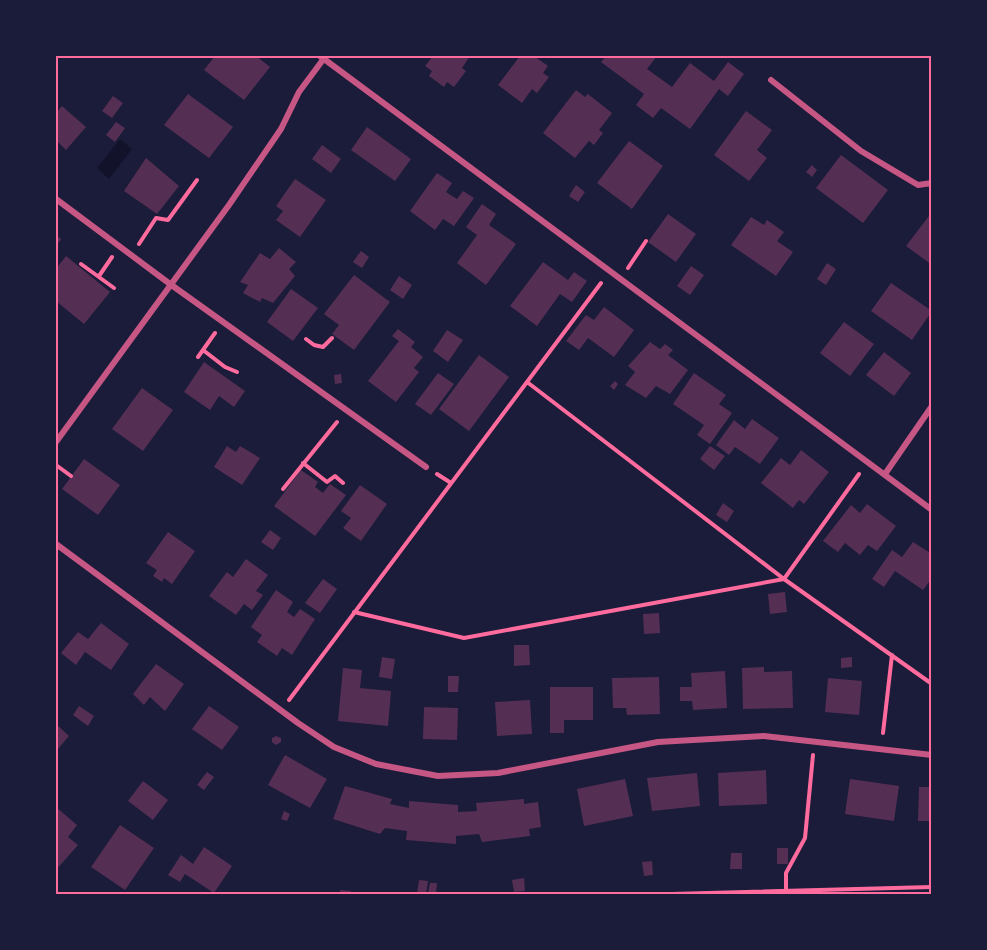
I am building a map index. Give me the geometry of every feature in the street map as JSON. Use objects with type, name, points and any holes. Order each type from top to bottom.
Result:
[{"type":"street","points":[[56,442],[230,205],[281,129],[299,92],[323,56],[932,510]]},
{"type":"street","points":[[771,80],[861,152],[918,185],[932,183]]},
{"type":"street","points":[[56,199],[170,284],[426,467]]},
{"type":"street","points":[[885,474],[932,406]]},
{"type":"street","points":[[56,544],[334,747],[376,764],[438,776],[498,772],[658,742],[764,736],[932,755]]},
{"type":"path","points":[[131,255],[156,218],[168,220],[197,180]]},
{"type":"path","points":[[620,278],[646,241]]},
{"type":"path","points":[[99,276],[115,254]]},
{"type":"path","points":[[81,264],[114,288]]},
{"type":"path","points":[[282,710],[610,270]]},
{"type":"path","points":[[198,357],[216,332]]},
{"type":"path","points":[[306,339],[314,345],[323,347],[332,338]]},
{"type":"path","points":[[203,350],[225,367],[237,372]]},
{"type":"path","points":[[527,382],[783,579],[932,684]]},
{"type":"path","points":[[283,489],[346,410]]},
{"type":"path","points":[[354,612],[464,638],[783,579],[868,462]]},
{"type":"path","points":[[303,463],[327,482],[334,476],[343,483]]},
{"type":"path","points":[[56,465],[71,476]]},
{"type":"path","points":[[881,749],[892,655]]},
{"type":"path","points":[[786,890],[786,873],[805,838],[814,741]]},
{"type":"path","points":[[672,894],[932,887]]},
{"type":"shaded area","points":[[120,139],[132,149],[109,179],[97,168]]},
{"type":"building","points":[[215,56],[256,56],[270,67],[244,100],[204,70]]},
{"type":"building","points":[[433,56],[470,56],[462,68],[466,71],[454,87],[447,82],[444,87],[429,76],[432,71],[425,66]]},
{"type":"building","points":[[520,56],[534,56],[548,66],[543,73],[549,77],[537,93],[532,89],[522,103],[498,85]]},
{"type":"building","points":[[606,56],[657,56],[647,69],[672,87],[690,63],[714,81],[728,62],[744,74],[728,96],[719,89],[690,129],[661,108],[653,118],[636,105],[644,94],[601,62]]},
{"type":"building","points":[[576,90],[585,97],[588,94],[612,113],[599,130],[603,133],[594,145],[589,141],[575,158],[543,133]]},
{"type":"building","points":[[188,94],[233,127],[209,158],[164,125]]},
{"type":"building","points":[[113,96],[123,103],[112,118],[102,111]]},
{"type":"building","points":[[62,106],[86,127],[66,150],[56,140],[56,113]]},
{"type":"building","points":[[746,111],[772,130],[757,150],[767,158],[749,181],[714,155]]},
{"type":"building","points":[[116,122],[125,128],[115,142],[106,135]]},
{"type":"building","points":[[367,127],[411,159],[395,181],[351,150]]},
{"type":"building","points":[[629,141],[663,166],[632,209],[597,183]]},
{"type":"building","points":[[322,145],[341,159],[331,173],[312,159]]},
{"type":"building","points":[[841,155],[888,190],[863,223],[816,188]]},
{"type":"building","points":[[146,158],[179,186],[157,214],[124,191]]},
{"type":"building","points":[[812,165],[817,170],[812,177],[806,172]]},
{"type":"building","points":[[437,173],[452,183],[446,192],[457,199],[463,191],[474,198],[454,226],[443,219],[435,230],[410,211]]},
{"type":"building","points":[[295,179],[326,200],[300,237],[276,220],[283,211],[276,206]]},
{"type":"building","points":[[576,185],[585,192],[578,202],[569,196]]},
{"type":"building","points":[[482,204],[496,214],[489,225],[516,244],[486,285],[457,263],[477,235],[466,227]]},
{"type":"building","points":[[932,212],[932,265],[906,246]]},
{"type":"building","points":[[668,214],[696,234],[676,262],[648,242]]},
{"type":"building","points":[[751,217],[764,225],[767,220],[784,232],[777,241],[793,252],[776,276],[731,245]]},
{"type":"building","points":[[56,235],[61,239],[56,247]]},
{"type":"building","points":[[279,248],[296,262],[289,269],[295,276],[273,303],[262,298],[260,302],[243,293],[248,285],[240,282],[260,253],[270,259]]},
{"type":"building","points":[[361,251],[369,257],[362,268],[353,262]]},
{"type":"building","points":[[66,256],[110,292],[84,324],[56,301],[56,269]]},
{"type":"building","points":[[543,262],[568,280],[574,272],[587,281],[572,302],[560,294],[537,326],[510,306]]},
{"type":"building","points":[[827,263],[836,269],[826,285],[817,279]]},
{"type":"building","points":[[691,266],[704,275],[690,295],[677,286]]},
{"type":"building","points":[[354,275],[390,302],[354,350],[332,334],[339,325],[324,314]]},
{"type":"building","points":[[399,276],[412,285],[403,299],[390,290]]},
{"type":"building","points":[[891,283],[932,311],[912,340],[871,311]]},
{"type":"building","points":[[291,289],[318,308],[293,341],[267,322]]},
{"type":"building","points":[[604,307],[634,330],[614,357],[588,338],[579,350],[566,341],[586,315],[594,320]]},
{"type":"building","points":[[844,322],[874,344],[850,376],[820,353]]},
{"type":"building","points":[[398,329],[415,342],[411,347],[423,357],[414,368],[419,372],[396,402],[368,381],[399,341],[392,336]]},
{"type":"building","points":[[447,330],[463,340],[448,362],[433,351]]},
{"type":"building","points":[[650,342],[660,349],[665,344],[673,350],[668,355],[688,370],[670,394],[656,386],[646,398],[625,385],[635,372],[628,366]]},
{"type":"building","points":[[884,352],[911,373],[894,396],[866,375]]},
{"type":"building","points":[[479,355],[509,377],[469,431],[439,409]]},
{"type":"building","points":[[204,362],[245,391],[234,407],[219,396],[210,410],[184,392]]},
{"type":"building","points":[[438,373],[454,384],[431,415],[415,404]]},
{"type":"building","points":[[694,373],[726,395],[719,404],[732,413],[710,444],[697,435],[704,425],[673,404]]},
{"type":"building","points":[[341,374],[342,383],[335,384],[334,375]]},
{"type":"building","points":[[615,381],[618,384],[614,390],[610,386]]},
{"type":"building","points":[[142,388],[173,410],[143,451],[112,429]]},
{"type":"building","points":[[752,419],[779,438],[760,464],[735,447],[729,455],[716,445],[734,420],[745,429]]},
{"type":"building","points":[[227,446],[236,452],[240,446],[260,458],[242,485],[214,467]]},
{"type":"building","points":[[710,446],[725,456],[714,470],[700,459]]},
{"type":"building","points":[[801,450],[829,472],[804,504],[799,500],[793,508],[761,483],[781,458],[790,465]]},
{"type":"building","points":[[84,459],[120,485],[98,515],[62,489]]},
{"type":"building","points":[[301,470],[318,482],[315,487],[323,493],[330,484],[346,495],[315,536],[274,506]]},
{"type":"building","points":[[360,485],[387,504],[361,541],[343,528],[351,518],[341,511]]},
{"type":"building","points":[[723,503],[734,511],[727,522],[716,515]]},
{"type":"building","points":[[867,504],[896,526],[877,551],[868,545],[860,555],[845,543],[838,552],[823,541],[851,505],[860,513]]},
{"type":"building","points":[[270,530],[281,538],[273,550],[261,542]]},
{"type":"building","points":[[168,532],[195,551],[172,584],[164,578],[162,582],[153,576],[157,570],[146,563]]},
{"type":"building","points":[[913,542],[932,554],[932,578],[923,590],[895,571],[884,587],[872,579],[892,550],[902,557]]},
{"type":"building","points":[[246,559],[268,575],[256,591],[263,595],[252,610],[244,604],[236,615],[209,596],[227,572],[233,577]]},
{"type":"building","points":[[323,579],[337,589],[320,613],[305,603]]},
{"type":"building","points":[[276,590],[293,602],[287,612],[294,617],[300,609],[315,619],[292,655],[282,648],[277,656],[257,642],[262,635],[251,627]]},
{"type":"building","points":[[785,592],[787,612],[770,614],[768,594]]},
{"type":"building","points":[[659,613],[660,633],[644,634],[643,614]]},
{"type":"building","points":[[101,623],[129,644],[111,670],[85,652],[76,665],[61,653],[78,632],[88,639]]},
{"type":"building","points":[[514,645],[529,645],[530,665],[514,666]]},
{"type":"building","points":[[382,657],[395,659],[392,679],[379,677]]},
{"type":"building","points":[[852,657],[852,667],[841,668],[841,658]]},
{"type":"building","points":[[156,664],[184,684],[165,711],[150,697],[144,705],[133,694]]},
{"type":"building","points":[[764,667],[764,672],[792,671],[793,708],[743,709],[742,668]]},
{"type":"building","points":[[343,668],[362,670],[360,688],[391,691],[388,726],[338,721]]},
{"type":"building","points":[[725,671],[727,708],[693,710],[692,701],[680,701],[680,687],[692,687],[691,673]]},
{"type":"building","points":[[448,676],[459,676],[458,692],[448,692]]},
{"type":"building","points":[[659,677],[660,714],[627,715],[626,708],[613,708],[612,678]]},
{"type":"building","points":[[828,678],[862,681],[859,715],[825,712]]},
{"type":"building","points":[[550,687],[593,687],[593,720],[564,720],[564,733],[550,733]]},
{"type":"building","points":[[530,700],[532,734],[497,736],[495,702]]},
{"type":"building","points":[[79,706],[94,716],[88,726],[73,715]]},
{"type":"building","points":[[209,706],[239,727],[222,750],[192,729]]},
{"type":"building","points":[[424,707],[458,708],[457,740],[423,739]]},
{"type":"building","points":[[56,724],[69,736],[57,750],[56,749]]},
{"type":"building","points":[[276,736],[281,738],[281,742],[276,745],[272,742],[272,738]]},
{"type":"building","points":[[285,755],[327,779],[310,808],[268,785]]},
{"type":"building","points":[[766,770],[767,804],[719,806],[718,773]]},
{"type":"building","points":[[207,772],[214,777],[204,790],[197,785]]},
{"type":"building","points":[[697,773],[700,806],[652,811],[647,778]]},
{"type":"building","points":[[625,779],[633,816],[584,826],[577,789]]},
{"type":"building","points":[[850,779],[899,786],[894,821],[845,814]]},
{"type":"building","points":[[143,781],[168,800],[153,820],[128,801]]},
{"type":"building","points":[[345,786],[392,799],[390,804],[409,808],[409,801],[458,805],[458,812],[477,811],[476,803],[524,799],[524,804],[538,802],[541,827],[529,829],[530,836],[482,842],[479,834],[456,836],[456,844],[406,840],[407,831],[385,828],[380,834],[333,819]]},
{"type":"building","points":[[919,787],[932,787],[932,821],[918,821]]},
{"type":"building","points":[[56,807],[77,825],[68,837],[78,845],[56,870]]},
{"type":"building","points":[[284,811],[290,814],[287,821],[281,819]]},
{"type":"building","points":[[120,825],[154,848],[125,890],[91,867]]},
{"type":"building","points":[[204,847],[232,866],[214,893],[185,874],[180,882],[168,875],[181,855],[193,864]]},
{"type":"building","points":[[777,848],[788,848],[788,864],[777,864]]},
{"type":"building","points":[[731,853],[742,853],[742,869],[730,869]]},
{"type":"building","points":[[652,861],[653,875],[644,876],[642,862]]},
{"type":"building","points":[[524,878],[525,891],[514,892],[512,880]]},
{"type":"building","points":[[419,880],[428,881],[426,894],[417,894]]},
{"type":"building","points":[[430,883],[437,883],[436,894],[428,893]]},
{"type":"building","points":[[340,890],[351,891],[351,894],[340,894]]}]
